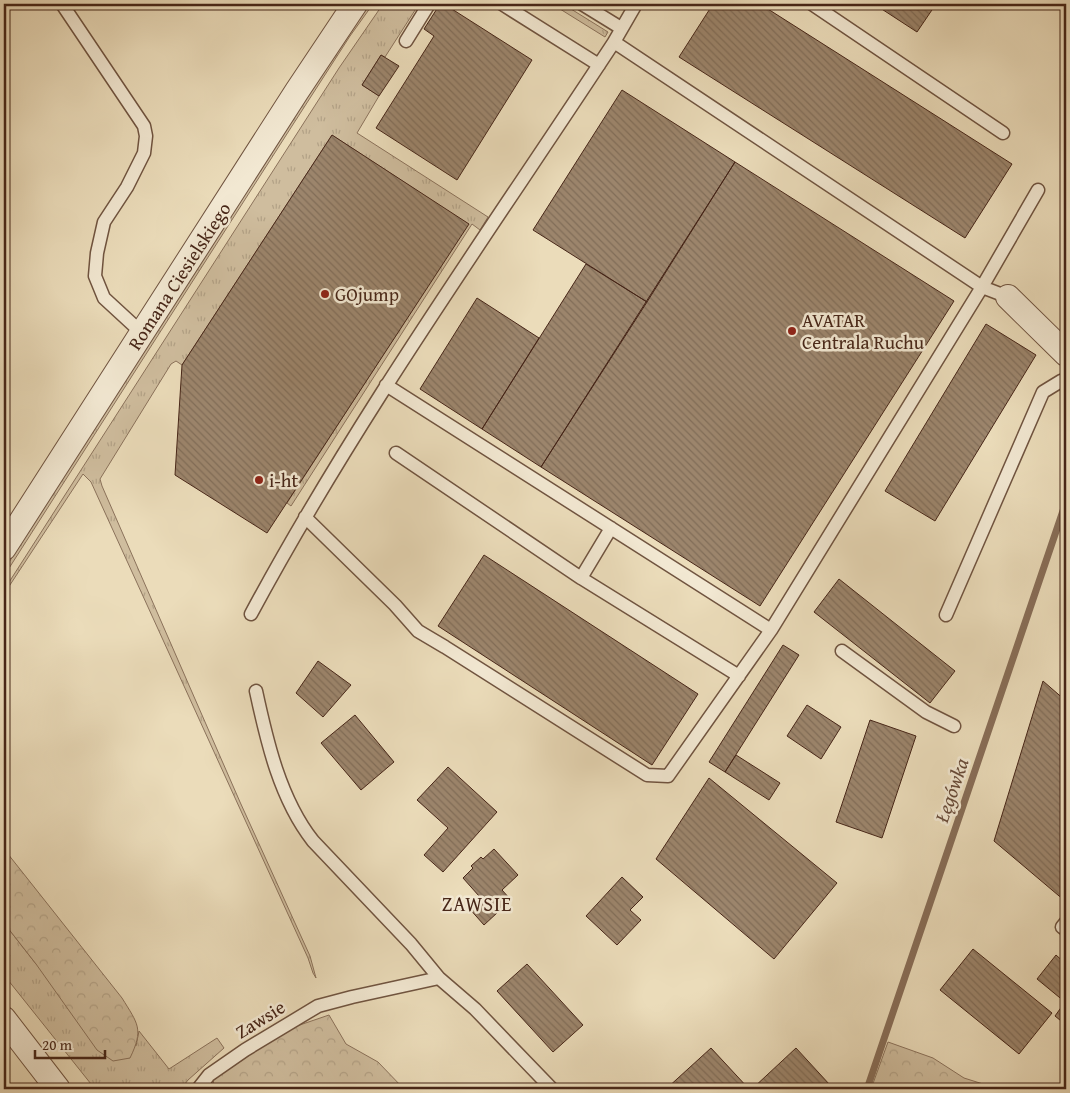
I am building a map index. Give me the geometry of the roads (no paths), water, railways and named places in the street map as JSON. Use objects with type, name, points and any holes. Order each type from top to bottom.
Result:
[{"type":"street","name":"Romana Ciesielskiego","points":[[7,535],[142,333],[297,90],[355,4]]},
{"type":"street","points":[[1008,297],[1066,354]]},
{"type":"street","points":[[4,1019],[58,1089]]},
{"type":"lane","points":[[62,4],[144,126],[146,136],[144,153],[127,187],[104,222],[97,254],[95,276],[104,298],[142,333]]},
{"type":"lane","points":[[406,41],[429,4]]},
{"type":"lane","points":[[502,4],[598,65]]},
{"type":"lane","points":[[582,4],[621,28]]},
{"type":"lane","points":[[251,614],[305,517],[386,385],[614,42],[636,4]]},
{"type":"lane","points":[[812,4],[1003,133]]},
{"type":"lane","points":[[614,42],[982,287],[1008,297]]},
{"type":"lane","points":[[305,517],[395,605],[418,631],[647,775],[668,776],[771,630],[982,287],[1038,190]]},
{"type":"lane","points":[[946,614],[1043,392],[1066,379]]},
{"type":"lane","points":[[386,385],[771,630]]},
{"type":"lane","points":[[396,453],[581,578],[739,676]]},
{"type":"lane","points":[[581,578],[611,528]]},
{"type":"lane","points":[[842,651],[926,712],[954,726]]},
{"type":"lane","points":[[256,691],[269,748],[291,806],[306,833],[411,944],[439,978],[475,1009],[552,1089]]},
{"type":"lane","points":[[1066,922],[1062,927],[1066,930]]},
{"type":"lane","name":"Zawsie","points":[[198,1089],[209,1075],[245,1050],[318,1006],[439,978]]},
{"type":"waterway","name":"Łęgówka","points":[[867,1089],[1066,502]]},
{"type":"place","name":"GOjump","points":[[325,294]]},
{"type":"place","name":"AVATAR Centrala Ruchu","points":[[792,331]]},
{"type":"place","name":"i-ht","points":[[259,480]]},
{"type":"district","name":"ZAWSIE","points":[[477,903]]}]
